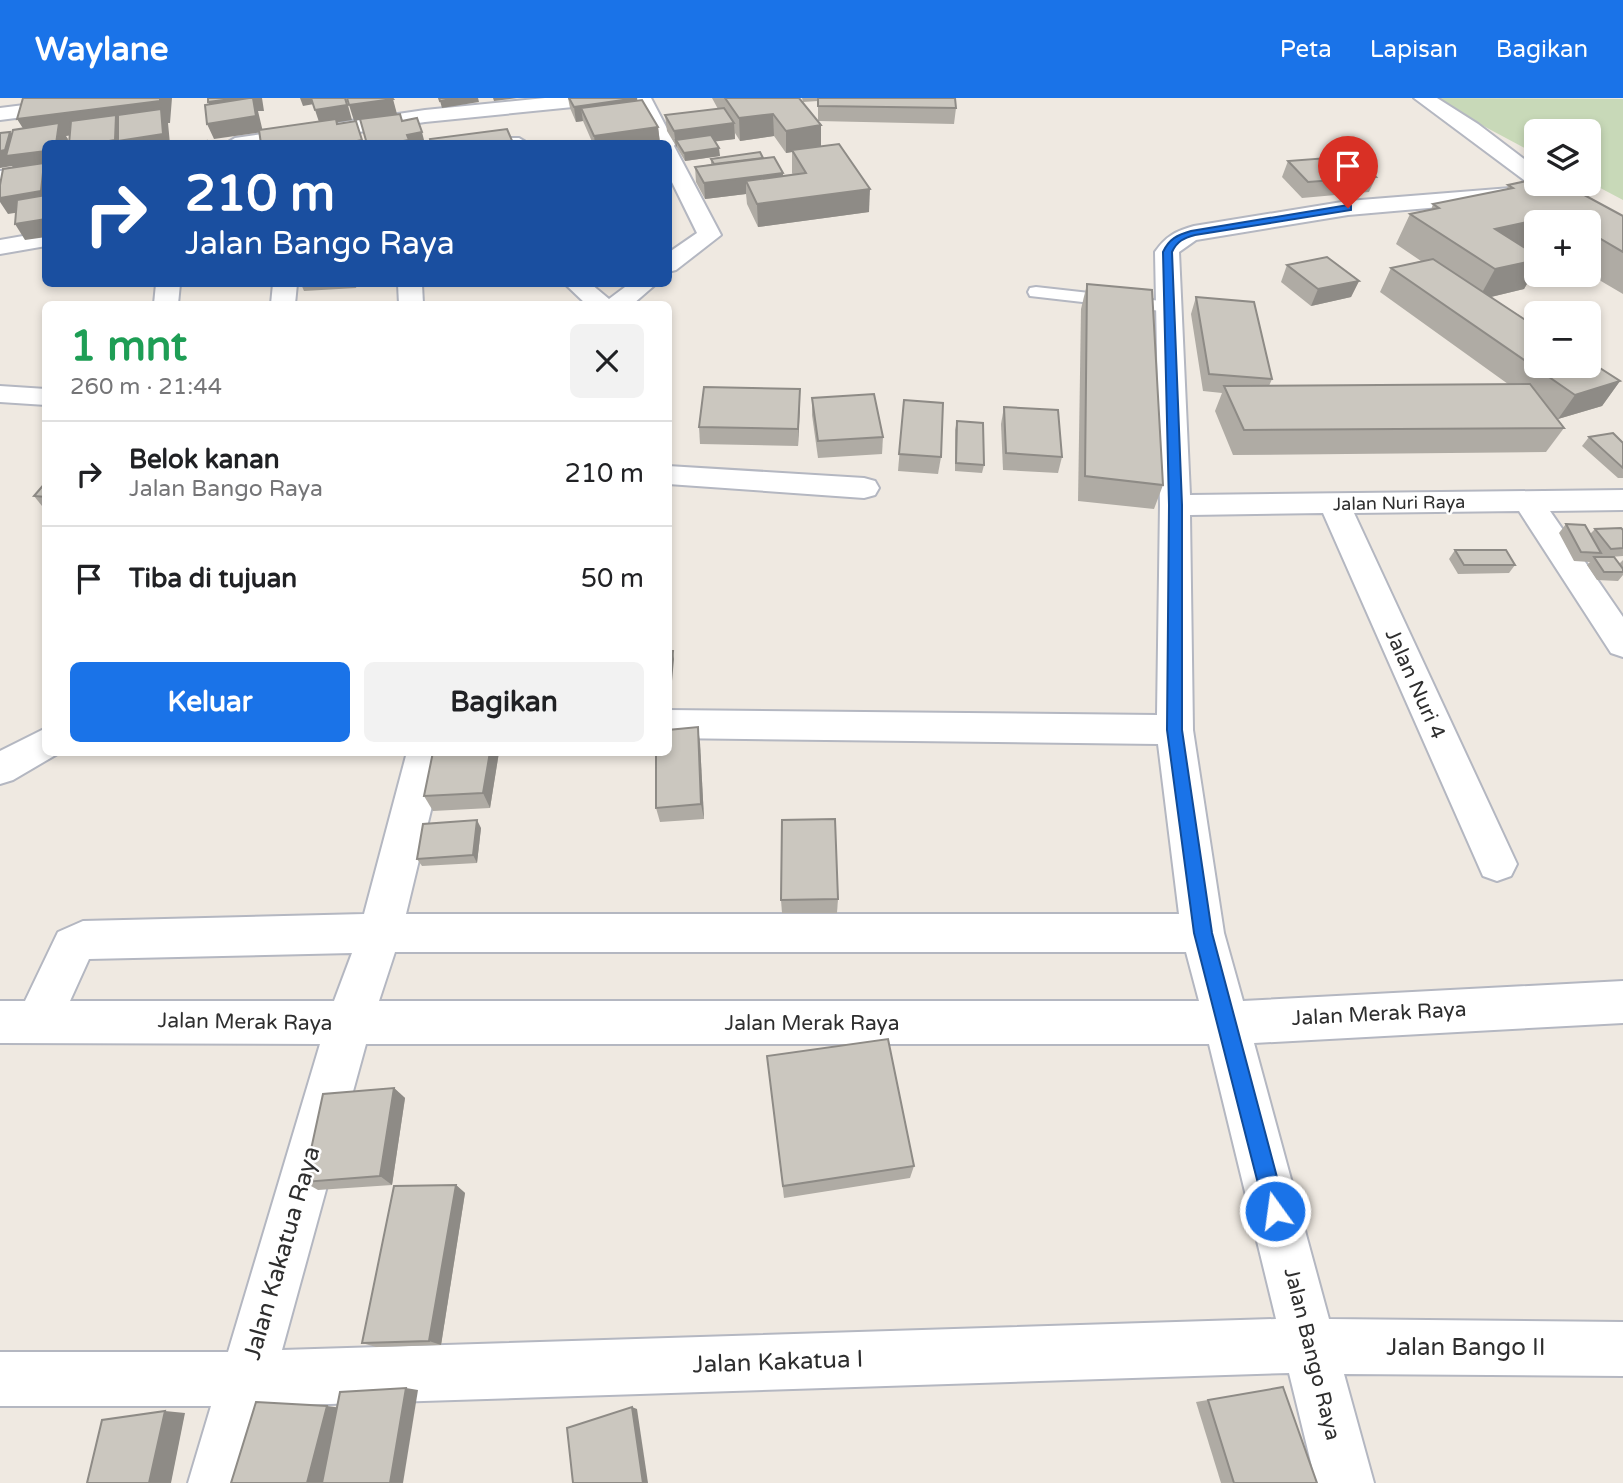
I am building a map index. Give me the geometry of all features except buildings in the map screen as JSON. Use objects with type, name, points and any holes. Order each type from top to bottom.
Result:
[{"type":"street","points":[[0,114],[126,98]]},
{"type":"street","points":[[261,140],[424,115],[603,98]]},
{"type":"street","points":[[639,98],[646,104],[663,140]]},
{"type":"street","points":[[1424,98],[1471,128],[1524,168]]},
{"type":"street","points":[[672,159],[709,235],[672,262]]},
{"type":"street","points":[[0,177],[42,172]]},
{"type":"street","name":"Jalan Bango Raya","points":[[1345,1483],[1203,933],[1175,730],[1175,505],[1167,252],[1172,243],[1181,236],[1194,233],[1348,208],[1524,189]]},
{"type":"street","points":[[0,247],[42,240]]},
{"type":"street","points":[[580,287],[597,301]]},
{"type":"street","points":[[622,301],[640,287]]},
{"type":"street","points":[[0,394],[42,397]]},
{"type":"street","points":[[672,475],[864,488]]},
{"type":"street","name":"Jalan Nuri Raya","points":[[1175,505],[1623,500]]},
{"type":"street","points":[[1528,501],[1623,645]]},
{"type":"street","name":"Jalan Nuri 4","points":[[1334,503],[1497,864]]},
{"type":"street","points":[[672,724],[1175,730]]},
{"type":"street","points":[[0,769],[42,745]]},
{"type":"street","name":"Jalan Kakatua Raya","points":[[217,1483],[353,1010],[377,943],[425,756]]},
{"type":"street","points":[[20,1021],[73,946],[83,940],[377,943],[1203,933]]},
{"type":"street","name":"Jalan Merak Raya","points":[[20,1021],[353,1010],[1227,1023],[1623,1002]]},
{"type":"street","name":"Jalan Kakatua I","points":[[0,1379],[246,1379],[1310,1346]]},
{"type":"street","name":"Jalan Bango II","points":[[1310,1346],[1623,1349]]},
{"type":"lane","points":[[1036,292],[1170,307]]},
{"type":"green space","points":[[1431,98],[1623,99],[1623,200],[1601,188],[1601,119],[1524,119],[1524,148]]},
{"type":"route","points":[[1275,1211],[1203,933],[1175,730],[1175,505],[1167,252],[1172,243],[1181,236],[1348,208]]}]
